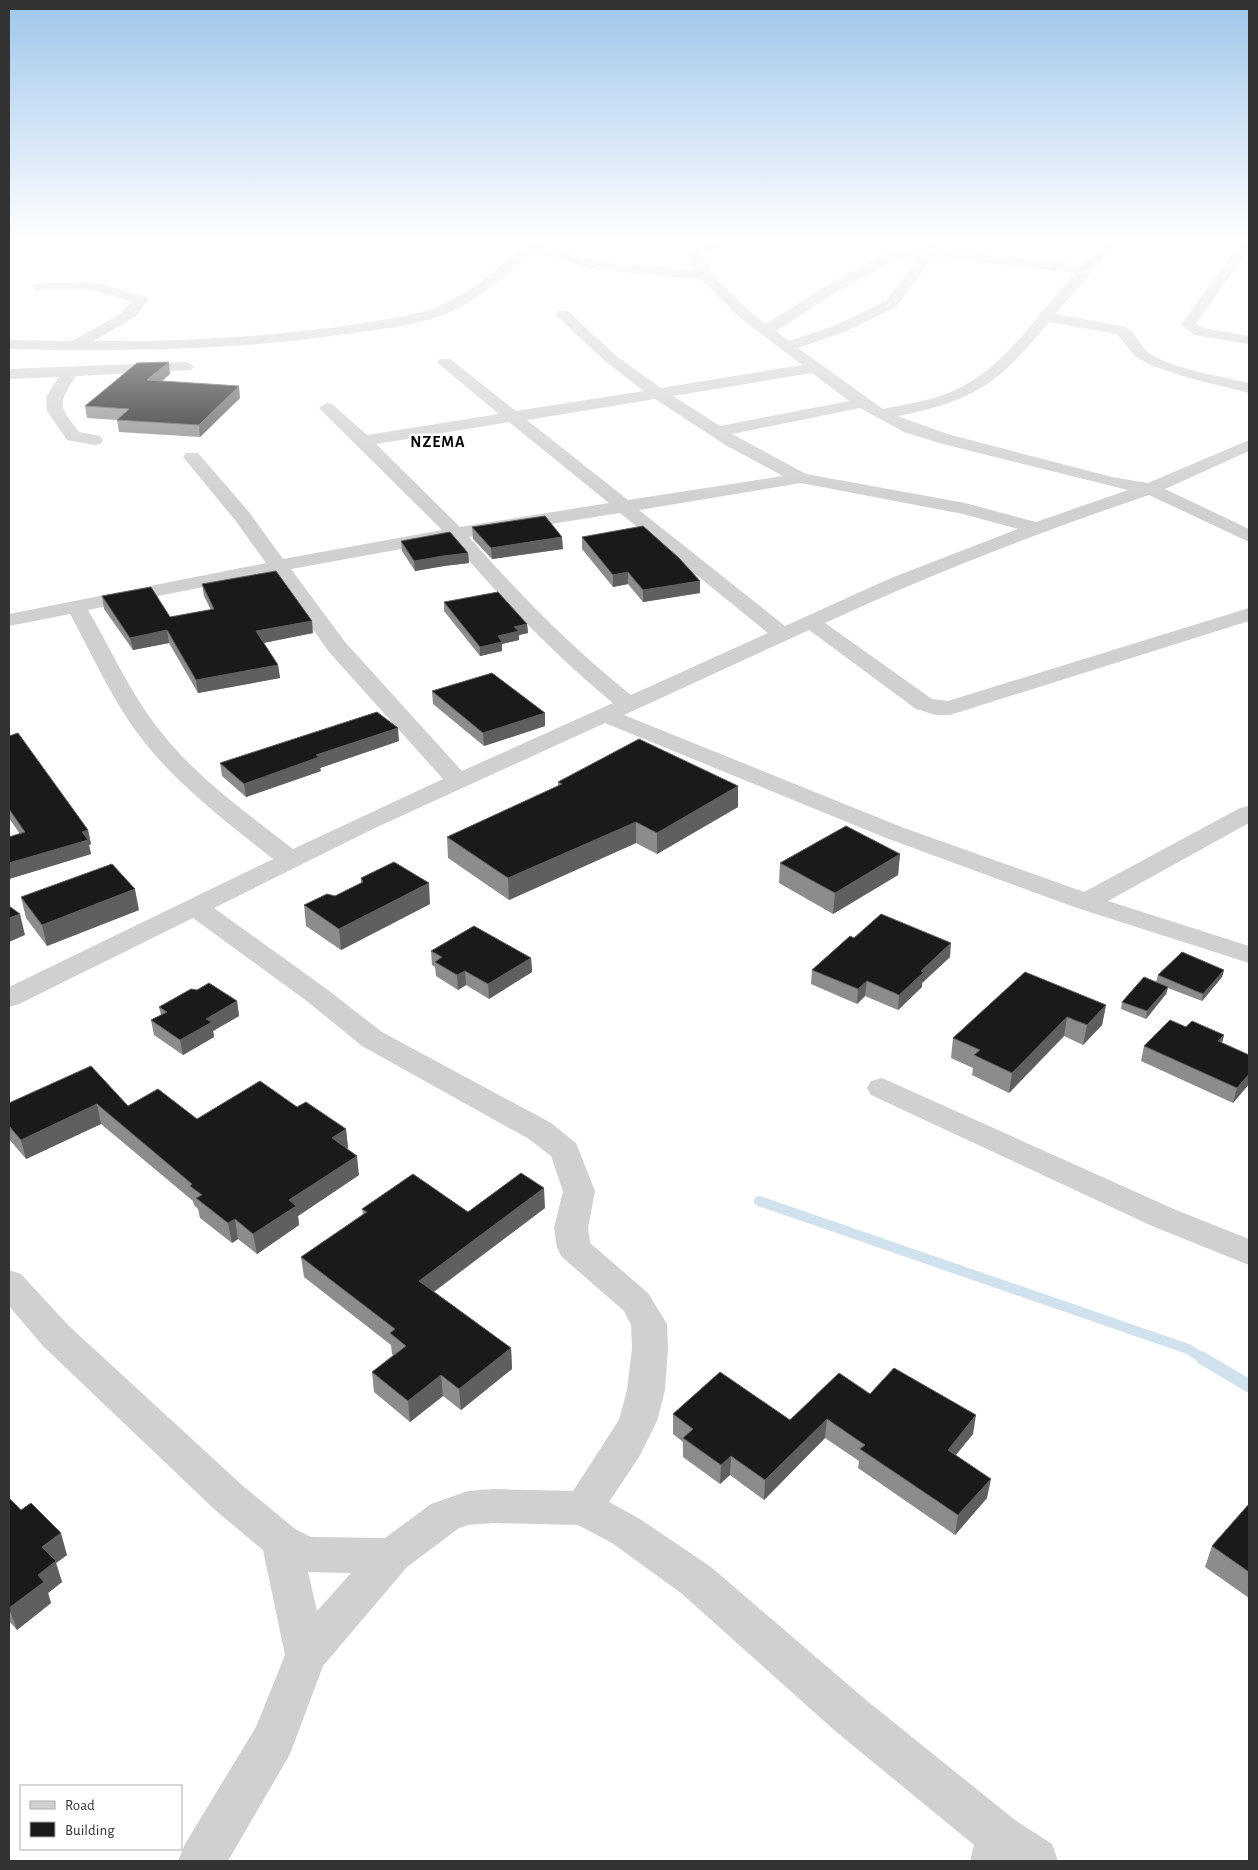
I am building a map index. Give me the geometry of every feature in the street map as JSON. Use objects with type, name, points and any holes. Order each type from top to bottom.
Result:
[{"type":"street","points":[[73,346],[101,330]]},
{"type":"street","points":[[9,344],[73,346],[205,344],[347,330]]},
{"type":"street","points":[[580,330],[610,359],[660,394],[717,432],[801,478],[965,509],[1035,528]]},
{"type":"street","points":[[767,330],[862,403],[880,414],[926,434],[1112,482],[1150,489],[1249,536]]},
{"type":"street","points":[[788,346],[835,330]]},
{"type":"street","points":[[880,414],[941,401],[970,390],[1007,359],[1034,330]]},
{"type":"street","points":[[1121,330],[1128,335],[1139,351],[1156,361],[1249,388]]},
{"type":"street","points":[[1197,330],[1249,340]]},
{"type":"street","points":[[445,362],[516,418],[595,485],[627,507],[782,634]]},
{"type":"street","points":[[9,374],[186,367]]},
{"type":"street","points":[[363,441],[516,418],[815,368]]},
{"type":"street","points":[[71,371],[54,397],[55,411],[73,436],[94,440]]},
{"type":"street","points":[[717,432],[862,403]]},
{"type":"street","points":[[327,408],[363,441],[456,534],[519,606],[585,668],[628,704]]},
{"type":"street","points":[[9,998],[196,908],[289,859],[898,582],[1035,528],[1150,489],[1249,446]]},
{"type":"street","points":[[192,458],[242,516],[337,647],[458,782]]},
{"type":"street","points":[[9,620],[276,565],[801,478]]},
{"type":"street","points":[[76,607],[133,710],[154,739],[183,770],[289,859]]},
{"type":"street","points":[[811,622],[924,704],[936,708],[950,708],[1249,614]]},
{"type":"street","points":[[604,716],[895,833],[1086,902],[1249,955]]},
{"type":"street","points":[[1086,902],[1249,813]]},
{"type":"street","points":[[196,908],[318,996],[372,1039],[540,1130],[565,1151],[579,1191],[571,1228],[574,1248],[636,1302],[649,1324],[650,1348],[646,1390],[638,1422],[625,1446],[583,1508]]},
{"type":"street","points":[[882,1088],[1164,1218],[1249,1253]]},
{"type":"street","points":[[9,1283],[56,1336],[229,1498],[281,1542],[307,1554],[337,1556],[393,1555]]},
{"type":"street","points":[[202,1861],[274,1739],[306,1655],[393,1555],[445,1516],[468,1508],[493,1506],[583,1508],[626,1531],[696,1580],[850,1715],[996,1848],[1035,1861]]},
{"type":"street","points":[[281,1542],[306,1655]]},
{"type":"building","points":[[169,362],[147,380],[239,386],[199,425],[117,420],[129,409],[85,406],[137,363]]},
{"type":"building","points":[[545,516],[562,537],[491,548],[472,527]]},
{"type":"building","points":[[643,526],[679,558],[700,581],[643,590],[628,572],[613,575],[582,537]]},
{"type":"building","points":[[450,532],[468,553],[414,561],[401,541]]},
{"type":"building","points":[[276,571],[312,621],[256,631],[278,665],[196,680],[167,630],[130,638],[102,596],[151,587],[170,617],[214,609],[202,584]]},
{"type":"building","points":[[498,592],[527,624],[514,627],[519,631],[498,636],[502,642],[480,647],[444,602]]},
{"type":"building","points":[[492,673],[545,713],[483,733],[432,691]]},
{"type":"building","points":[[377,712],[398,728],[316,755],[319,757],[244,784],[220,763]]},
{"type":"building","points":[[18,733],[88,830],[82,832],[88,840],[9,863],[9,837],[25,832],[9,809],[9,736]]},
{"type":"building","points":[[639,739],[738,786],[657,833],[636,822],[508,878],[447,837],[562,784],[558,782]]},
{"type":"building","points":[[846,826],[900,854],[835,893],[780,863]]},
{"type":"building","points":[[394,862],[429,883],[339,929],[304,905],[327,894],[335,896],[363,882],[361,878]]},
{"type":"building","points":[[112,864],[135,889],[42,925],[21,897]]},
{"type":"building","points":[[9,906],[20,914],[9,918]]},
{"type":"building","points":[[881,914],[951,943],[899,995],[867,981],[858,989],[812,970],[850,936],[854,938]]},
{"type":"building","points":[[474,926],[531,958],[488,984],[465,971],[457,975],[435,962],[442,957],[431,951]]},
{"type":"building","points":[[1182,952],[1224,970],[1203,994],[1158,975]]},
{"type":"building","points":[[1025,972],[1106,1005],[1087,1025],[1067,1017],[1012,1073],[974,1055],[980,1050],[953,1038]]},
{"type":"building","points":[[1144,977],[1168,987],[1147,1011],[1122,1002]]},
{"type":"building","points":[[209,983],[237,1001],[206,1019],[212,1022],[180,1040],[151,1020],[167,1012],[159,1007],[191,989],[197,990]]},
{"type":"building","points":[[1170,1020],[1186,1027],[1192,1021],[1224,1035],[1218,1041],[1249,1055],[1249,1074],[1237,1088],[1144,1046]]},
{"type":"building","points":[[91,1066],[128,1106],[158,1089],[197,1119],[260,1081],[297,1107],[306,1102],[346,1129],[332,1138],[357,1156],[289,1200],[296,1206],[253,1234],[235,1219],[228,1223],[196,1198],[202,1195],[190,1186],[192,1184],[97,1104],[21,1140],[9,1126],[9,1103]]},
{"type":"building","points":[[521,1173],[544,1188],[419,1281],[511,1348],[459,1389],[441,1375],[408,1401],[372,1372],[406,1346],[390,1333],[395,1329],[301,1257],[367,1212],[362,1209],[413,1174],[468,1212]]},
{"type":"building","points":[[894,1368],[976,1415],[948,1450],[991,1479],[958,1515],[860,1449],[865,1445],[827,1419],[765,1480],[731,1456],[721,1465],[683,1438],[693,1429],[673,1414],[720,1372],[790,1420],[839,1373],[870,1394]]},
{"type":"building","points":[[9,1498],[21,1510],[31,1503],[61,1533],[42,1547],[56,1561],[38,1575],[44,1582],[9,1608]]},
{"type":"building","points":[[1249,1504],[1249,1572],[1212,1546]]},
{"type":"waterway","points":[[759,1201],[1188,1349],[1204,1359]]},
{"type":"waterway","points":[[1202,1358],[1249,1386]]},
{"type":"district","name":"NZEMA","points":[[438,442]]}]
